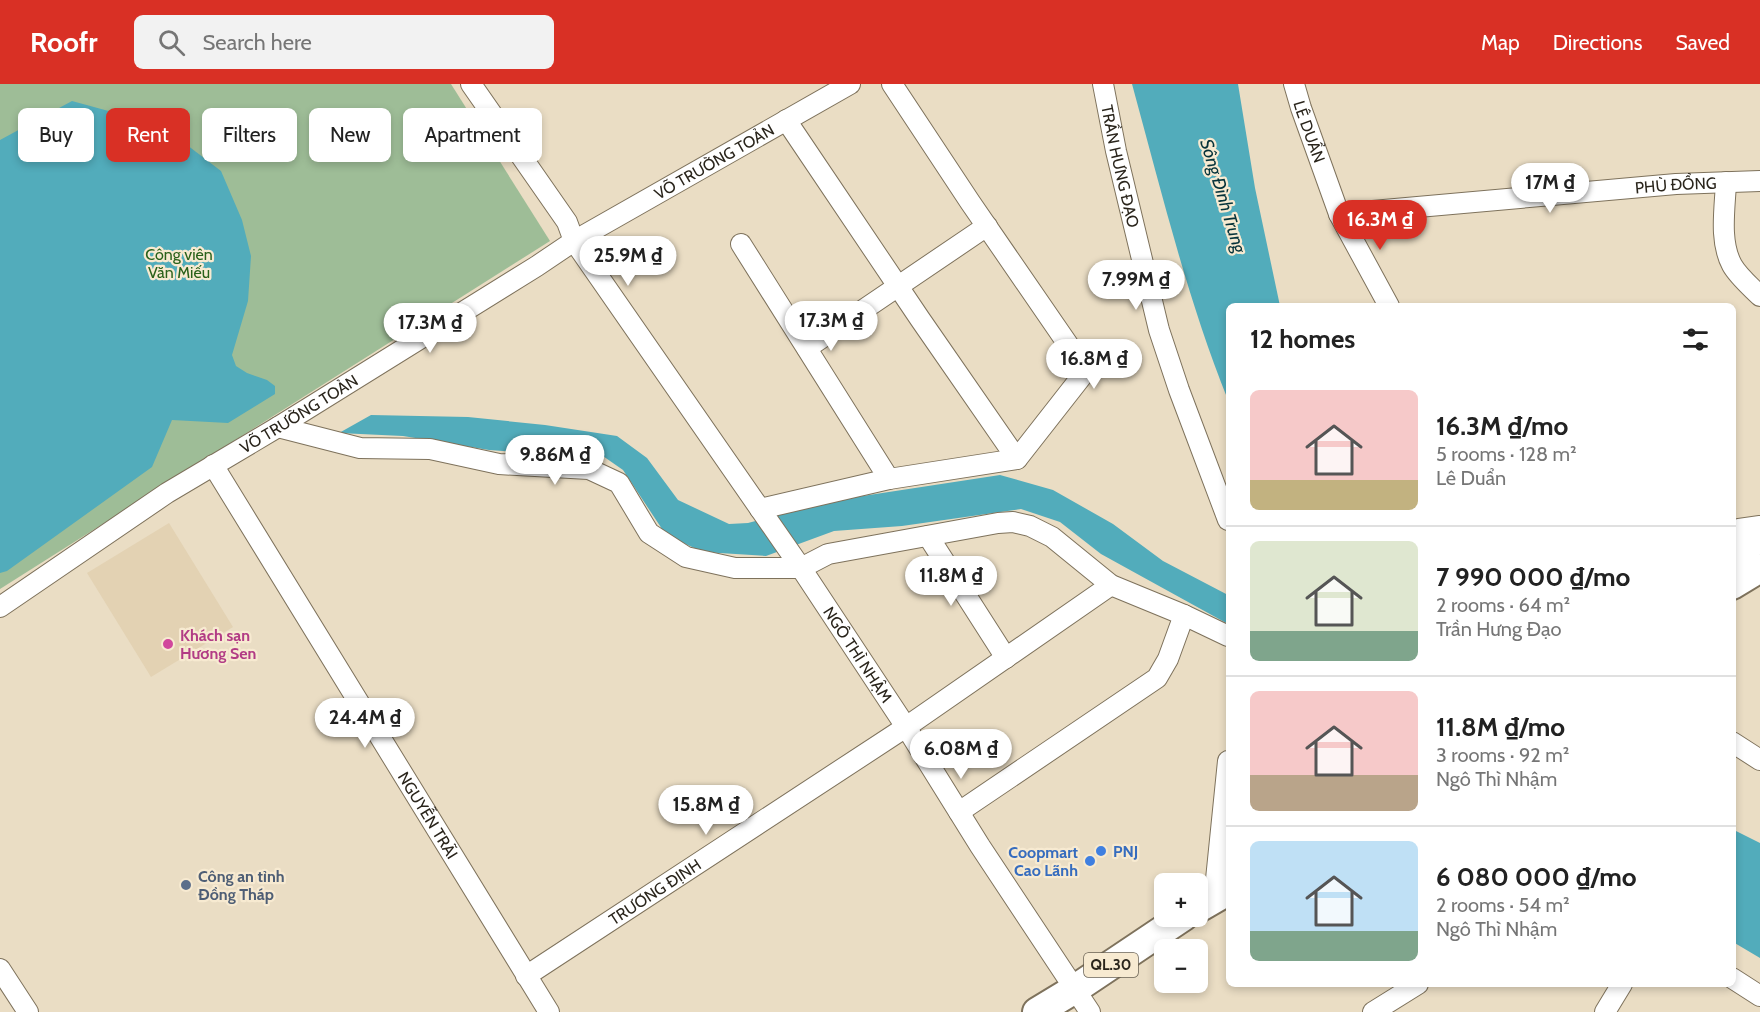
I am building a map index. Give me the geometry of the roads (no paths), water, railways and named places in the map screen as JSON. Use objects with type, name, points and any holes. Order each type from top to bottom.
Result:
[{"type":"highway","points":[[1736,554],[1760,537]]},
{"type":"highway","points":[[1736,583],[1760,568]]},
{"type":"highway","name":"QL.30","points":[[1037,1012],[1082,1000],[1171,927]]},
{"type":"street","points":[[471,84],[567,222],[574,241],[760,509],[890,479],[1017,459],[1082,376],[1078,359],[892,84]]},
{"type":"street","name":"VÕ TRƯỜNG TOẢN","points":[[0,607],[166,493],[278,427],[574,241],[850,84]]},
{"type":"street","name":"TRẦN HƯNG ĐẠO","points":[[1103,84],[1116,151],[1160,330],[1179,390],[1226,515]]},
{"type":"street","name":"LÊ DUẨN","points":[[1294,84],[1339,214],[1387,303]]},
{"type":"street","points":[[786,120],[1017,459]]},
{"type":"street","name":"PHÙ ĐỔNG","points":[[1339,214],[1676,184],[1760,181]]},
{"type":"street","points":[[1726,182],[1725,237],[1728,256],[1732,267],[1760,296]]},
{"type":"street","points":[[807,348],[987,226]]},
{"type":"street","points":[[741,244],[890,479]]},
{"type":"street","points":[[278,427],[360,448],[430,449],[499,464],[589,470],[619,483],[649,534],[686,557],[735,568],[801,568],[828,554],[1013,522],[1030,526],[1052,537],[1111,585],[1226,635]]},
{"type":"street","name":"NGUYỄN TRÃI","points":[[213,465],[549,1012]]},
{"type":"street","name":"NGÔ THÌ NHẬM","points":[[760,509],[906,727],[1082,1000]]},
{"type":"street","points":[[1736,531],[1760,526]]},
{"type":"street","points":[[928,536],[1006,658]]},
{"type":"street","name":"TRƯƠNG ĐỊNH","points":[[526,976],[906,727],[1111,585]]},
{"type":"street","points":[[959,812],[1157,678],[1168,659],[1184,615]]},
{"type":"street","points":[[1736,745],[1760,760]]},
{"type":"street","points":[[1213,900],[1223,856],[1226,799]]},
{"type":"street","points":[[0,969],[28,1012]]},
{"type":"street","points":[[1736,981],[1760,996]]},
{"type":"street","points":[[1373,1012],[1413,987]]},
{"type":"street","points":[[1605,1012],[1620,987]]},
{"type":"water","name":"Sông Đình Trung","points":[[1132,84],[1238,84],[1255,188],[1279,303],[1226,303],[1226,395],[1187,283]]},
{"type":"water","points":[[72,101],[106,110],[106,162],[190,162],[190,147],[202,156],[202,162],[209,162],[221,171],[242,220],[251,256],[248,301],[232,355],[236,366],[275,386],[275,394],[228,423],[172,420],[152,467],[7,571],[0,573],[0,140],[18,130],[18,162],[94,162],[94,108],[59,108]]},
{"type":"water","points":[[371,415],[468,417],[545,425],[617,436],[647,458],[678,500],[729,524],[748,523],[830,501],[1000,475],[1053,490],[1113,524],[1163,561],[1226,594],[1226,623],[1101,554],[1060,522],[1021,509],[902,526],[834,531],[766,556],[703,552],[666,535],[623,470],[600,454],[542,454],[489,450],[403,436],[339,433]]},
{"type":"water","points":[[1736,831],[1760,843],[1760,958],[1736,944]]},
{"type":"place","name":"Khách sạn Hương Sen","points":[[168,644]]},
{"type":"place","name":"PNJ","points":[[1101,851]]},
{"type":"place","name":"Coopmart Cao Lãnh","points":[[1090,861]]},
{"type":"place","name":"Công an tỉnh Đồng Tháp","points":[[186,885]]},
{"type":"park label","name":"Công viên Văn Miếu","points":[[179,263]]}]
